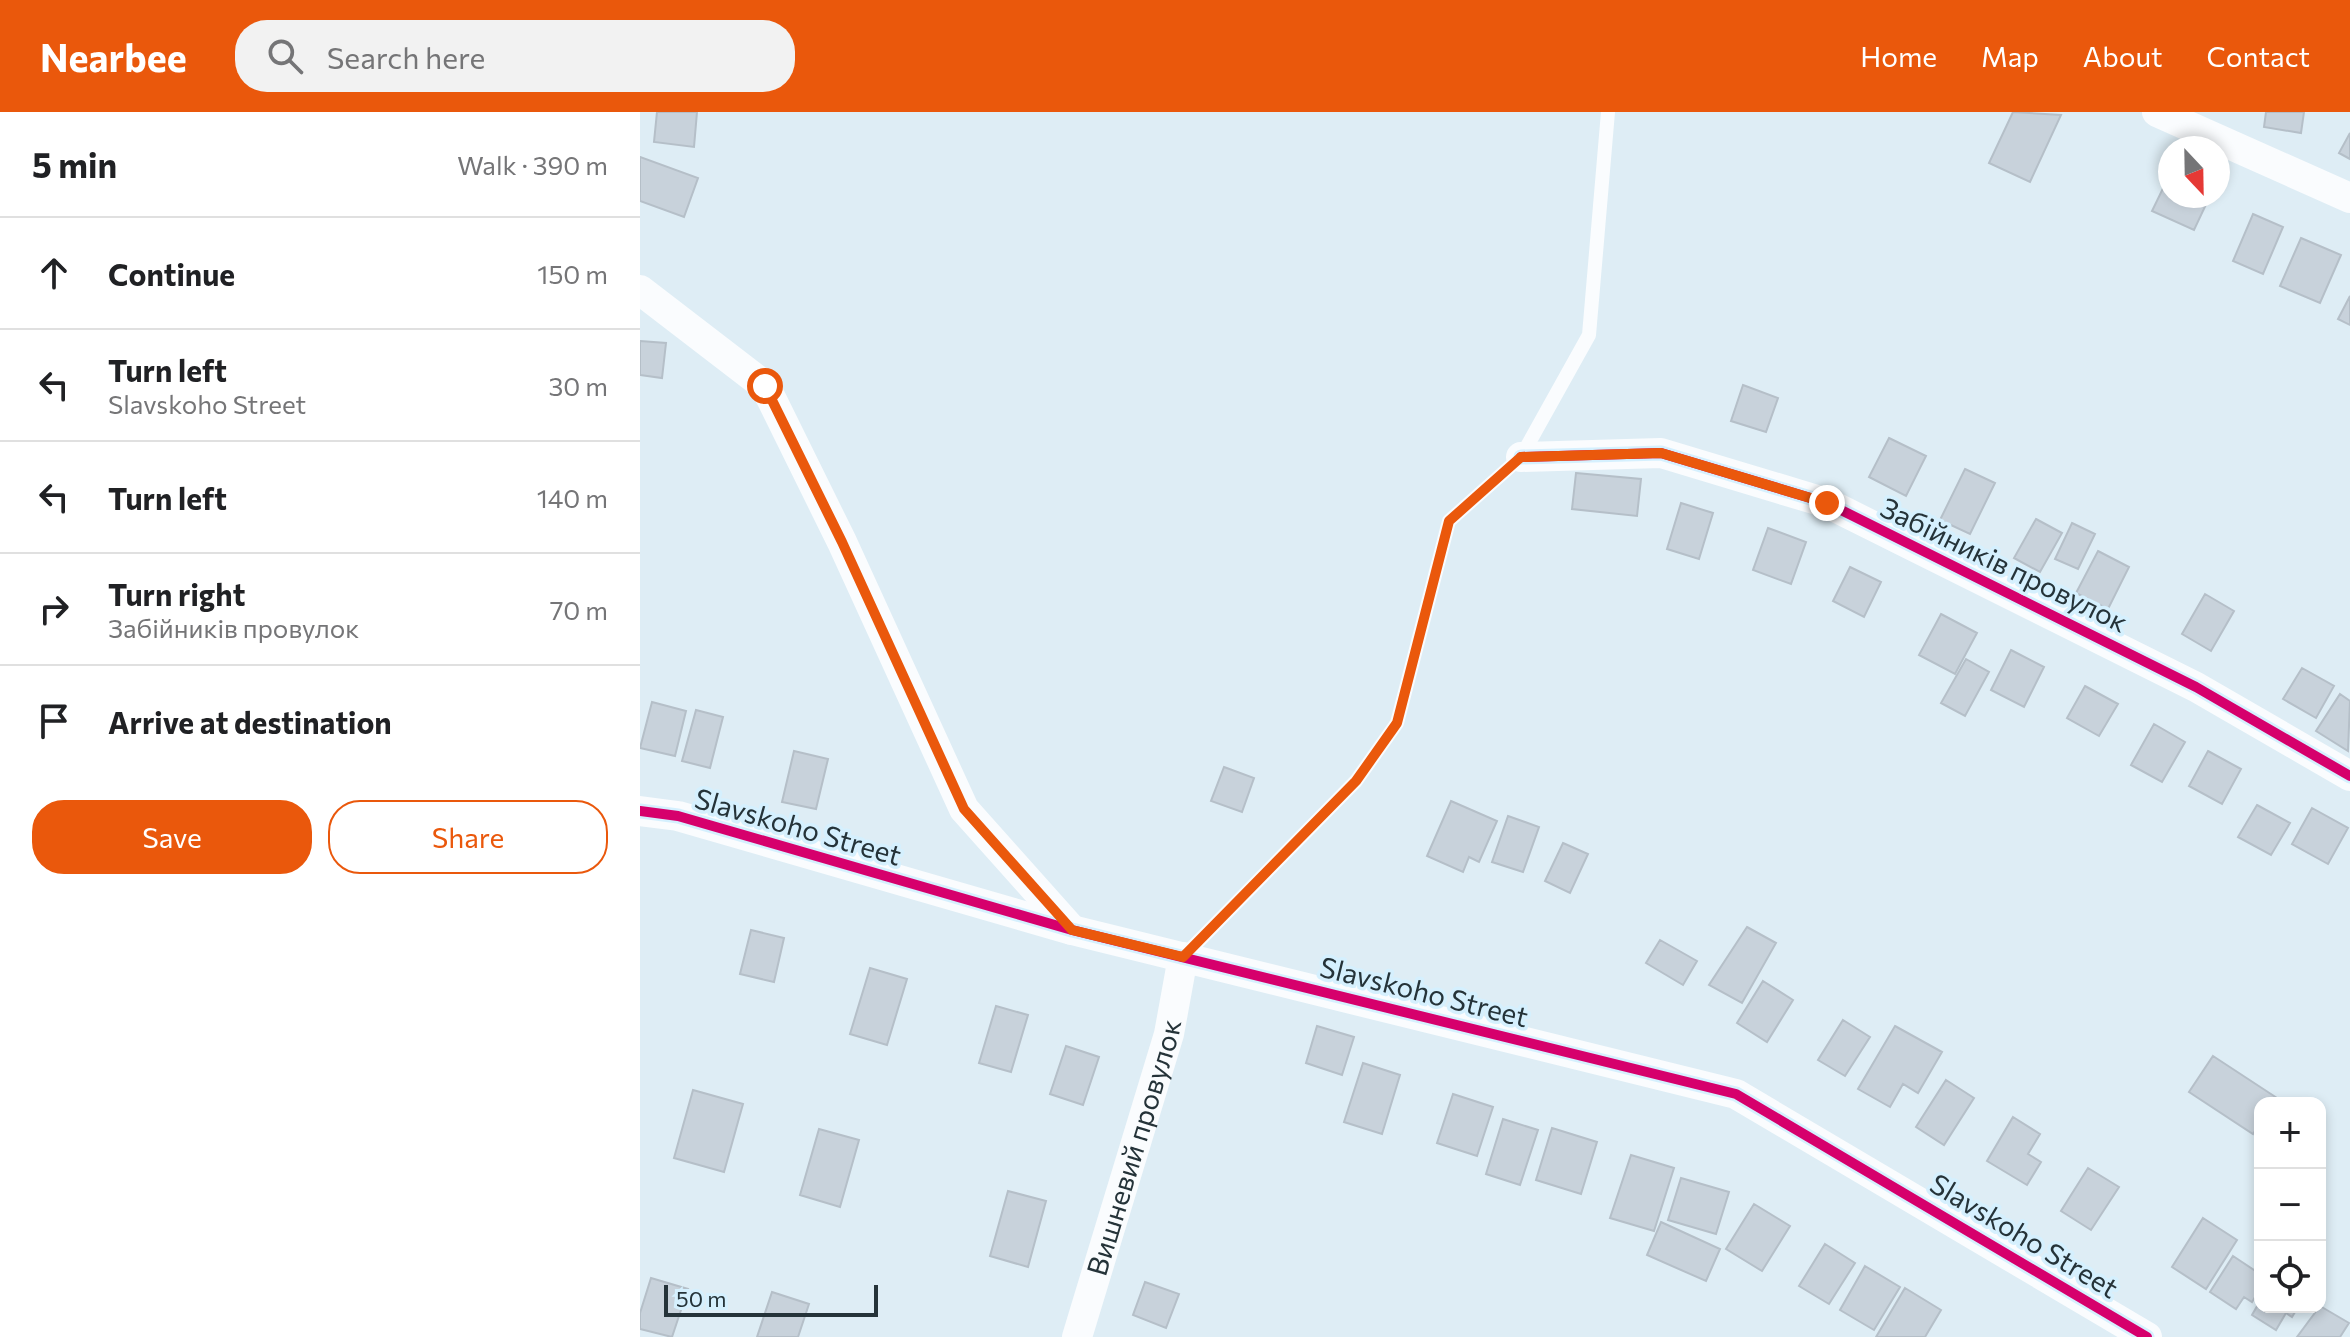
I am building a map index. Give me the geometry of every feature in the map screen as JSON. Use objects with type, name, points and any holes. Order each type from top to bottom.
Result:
[{"type":"street","points":[[2157,112],[2350,198]]},
{"type":"street","points":[[640,290],[765,386],[842,542],[964,809],[1072,930]]},
{"type":"street","name":"Забійників провулок","points":[[1521,457],[1661,453],[1827,503],[2196,687],[2350,776]]},
{"type":"street","name":"Slavskoho Street","points":[[640,811],[678,816],[1072,930],[1736,1094],[2147,1337]]},
{"type":"street","name":"Вишневий провулок","points":[[1077,1337],[1169,1034],[1183,957]]},
{"type":"lane","points":[[1183,957],[1356,781],[1397,723],[1449,521],[1521,457],[1589,335],[1608,112]]},
{"type":"building","points":[[657,112],[697,112],[694,147],[654,142]]},
{"type":"building","points":[[2013,112],[2061,115],[2030,182],[1989,163]]},
{"type":"building","points":[[2266,112],[2304,112],[2301,133],[2264,127]]},
{"type":"building","points":[[2350,133],[2350,159],[2339,153]]},
{"type":"building","points":[[640,157],[698,178],[684,217],[640,201]]},
{"type":"building","points":[[2158,199],[2158,208],[2204,208],[2194,230],[2152,211]]},
{"type":"building","points":[[2253,214],[2283,227],[2263,274],[2233,261]]},
{"type":"building","points":[[2301,238],[2341,255],[2320,303],[2280,286]]},
{"type":"building","points":[[2350,296],[2350,325],[2338,319]]},
{"type":"building","points":[[640,341],[666,343],[662,378],[640,375]]},
{"type":"building","points":[[1743,385],[1778,398],[1766,432],[1731,421]]},
{"type":"building","points":[[1889,438],[1926,456],[1906,496],[1869,477]]},
{"type":"building","points":[[1965,469],[1995,483],[1970,534],[1940,520]]},
{"type":"building","points":[[1576,473],[1641,479],[1637,516],[1572,509]]},
{"type":"building","points":[[1681,503],[1713,513],[1699,559],[1667,549]]},
{"type":"building","points":[[2036,519],[2062,533],[2040,572],[2014,558]]},
{"type":"building","points":[[2072,523],[2095,534],[2078,569],[2055,559]]},
{"type":"building","points":[[1768,528],[1806,542],[1791,584],[1753,570]]},
{"type":"building","points":[[2098,551],[2129,567],[2108,609],[2076,593]]},
{"type":"building","points":[[1850,567],[1881,582],[1864,617],[1833,601]]},
{"type":"building","points":[[2205,594],[2234,611],[2211,651],[2182,634]]},
{"type":"building","points":[[1941,614],[1977,633],[1955,674],[1919,655]]},
{"type":"building","points":[[2011,650],[2044,667],[2024,707],[1991,690]]},
{"type":"building","points":[[1966,659],[1989,672],[1965,716],[1941,703]]},
{"type":"building","points":[[2302,668],[2334,686],[2316,718],[2283,699]]},
{"type":"building","points":[[2085,686],[2118,704],[2099,736],[2067,718]]},
{"type":"building","points":[[2340,694],[2350,701],[2348,751],[2316,731]]},
{"type":"building","points":[[652,702],[686,711],[675,756],[640,748]]},
{"type":"building","points":[[696,710],[723,717],[710,768],[682,761]]},
{"type":"building","points":[[2154,724],[2185,742],[2162,782],[2131,765]]},
{"type":"building","points":[[794,751],[828,759],[816,809],[782,802]]},
{"type":"building","points":[[2208,751],[2241,769],[2222,804],[2189,786]]},
{"type":"building","points":[[1224,767],[1254,778],[1242,812],[1211,801]]},
{"type":"building","points":[[1451,801],[1497,821],[1479,862],[1469,857],[1463,872],[1427,856]]},
{"type":"building","points":[[2257,805],[2290,823],[2271,855],[2238,837]]},
{"type":"building","points":[[2312,808],[2348,828],[2328,864],[2292,844]]},
{"type":"building","points":[[1508,816],[1539,827],[1523,872],[1492,862]]},
{"type":"building","points":[[1563,843],[1588,854],[1570,893],[1545,881]]},
{"type":"building","points":[[1747,927],[1776,943],[1742,1003],[1709,985]]},
{"type":"building","points":[[751,930],[784,938],[774,982],[740,974]]},
{"type":"building","points":[[1660,940],[1697,961],[1683,985],[1646,963]]},
{"type":"building","points":[[870,968],[907,979],[887,1045],[850,1034]]},
{"type":"building","points":[[1763,981],[1793,1000],[1767,1042],[1737,1023]]},
{"type":"building","points":[[996,1006],[1028,1015],[1011,1072],[979,1063]]},
{"type":"building","points":[[1843,1020],[1870,1037],[1845,1076],[1818,1060]]},
{"type":"building","points":[[1317,1026],[1354,1037],[1342,1075],[1306,1063]]},
{"type":"building","points":[[1895,1026],[1942,1052],[1918,1093],[1903,1084],[1890,1107],[1858,1089]]},
{"type":"building","points":[[1066,1046],[1099,1057],[1083,1105],[1050,1094]]},
{"type":"building","points":[[2213,1056],[2275,1097],[2254,1097],[2253,1134],[2189,1092]]},
{"type":"building","points":[[1363,1063],[1400,1075],[1382,1134],[1344,1122]]},
{"type":"building","points":[[1946,1080],[1974,1098],[1944,1145],[1916,1127]]},
{"type":"building","points":[[693,1090],[743,1104],[724,1172],[674,1158]]},
{"type":"building","points":[[1453,1094],[1493,1107],[1477,1156],[1437,1143]]},
{"type":"building","points":[[2013,1117],[2040,1134],[2028,1154],[2041,1162],[2027,1185],[1987,1161]]},
{"type":"building","points":[[1503,1119],[1538,1130],[1520,1185],[1486,1174]]},
{"type":"building","points":[[1552,1128],[1597,1142],[1581,1194],[1536,1180]]},
{"type":"building","points":[[819,1129],[859,1140],[840,1207],[800,1195]]},
{"type":"building","points":[[1631,1155],[1674,1168],[1654,1231],[1610,1218]]},
{"type":"building","points":[[2088,1168],[2119,1187],[2091,1230],[2061,1211]]},
{"type":"building","points":[[1681,1178],[1729,1192],[1716,1234],[1668,1220]]},
{"type":"building","points":[[1008,1191],[1046,1201],[1028,1267],[990,1256]]},
{"type":"building","points":[[1754,1204],[1790,1226],[1762,1271],[1726,1249]]},
{"type":"building","points":[[2203,1218],[2237,1240],[2206,1289],[2172,1267]]},
{"type":"building","points":[[1661,1222],[1720,1249],[1706,1281],[1647,1255]]},
{"type":"building","points":[[1825,1244],[1855,1263],[1829,1304],[1799,1286]]},
{"type":"building","points":[[2233,1256],[2254,1270],[2252,1302],[2244,1297],[2236,1309],[2210,1292]]},
{"type":"building","points":[[1865,1266],[1900,1287],[1874,1330],[1840,1310]]},
{"type":"building","points":[[651,1278],[688,1289],[672,1337],[640,1329],[640,1313]]},
{"type":"building","points":[[1145,1282],[1179,1294],[1166,1328],[1133,1315]]},
{"type":"building","points":[[1905,1288],[1941,1310],[1925,1337],[1876,1337]]},
{"type":"building","points":[[772,1292],[809,1304],[798,1337],[757,1337]]},
{"type":"building","points":[[2326,1310],[2349,1323],[2340,1337],[2297,1337],[2315,1313],[2326,1313]]},
{"type":"building","points":[[2254,1312],[2286,1313],[2276,1330],[2252,1315]]},
{"type":"cycle path","points":[[1521,457],[1661,453],[1827,503],[2196,687],[2350,776]]},
{"type":"cycle path","points":[[640,811],[678,816],[1072,930],[1736,1094],[2147,1337]]},
{"type":"route","points":[[765,386],[842,542],[964,809],[1072,930],[1183,957],[1356,781],[1397,723],[1449,521],[1521,457],[1661,453],[1827,503]]}]
